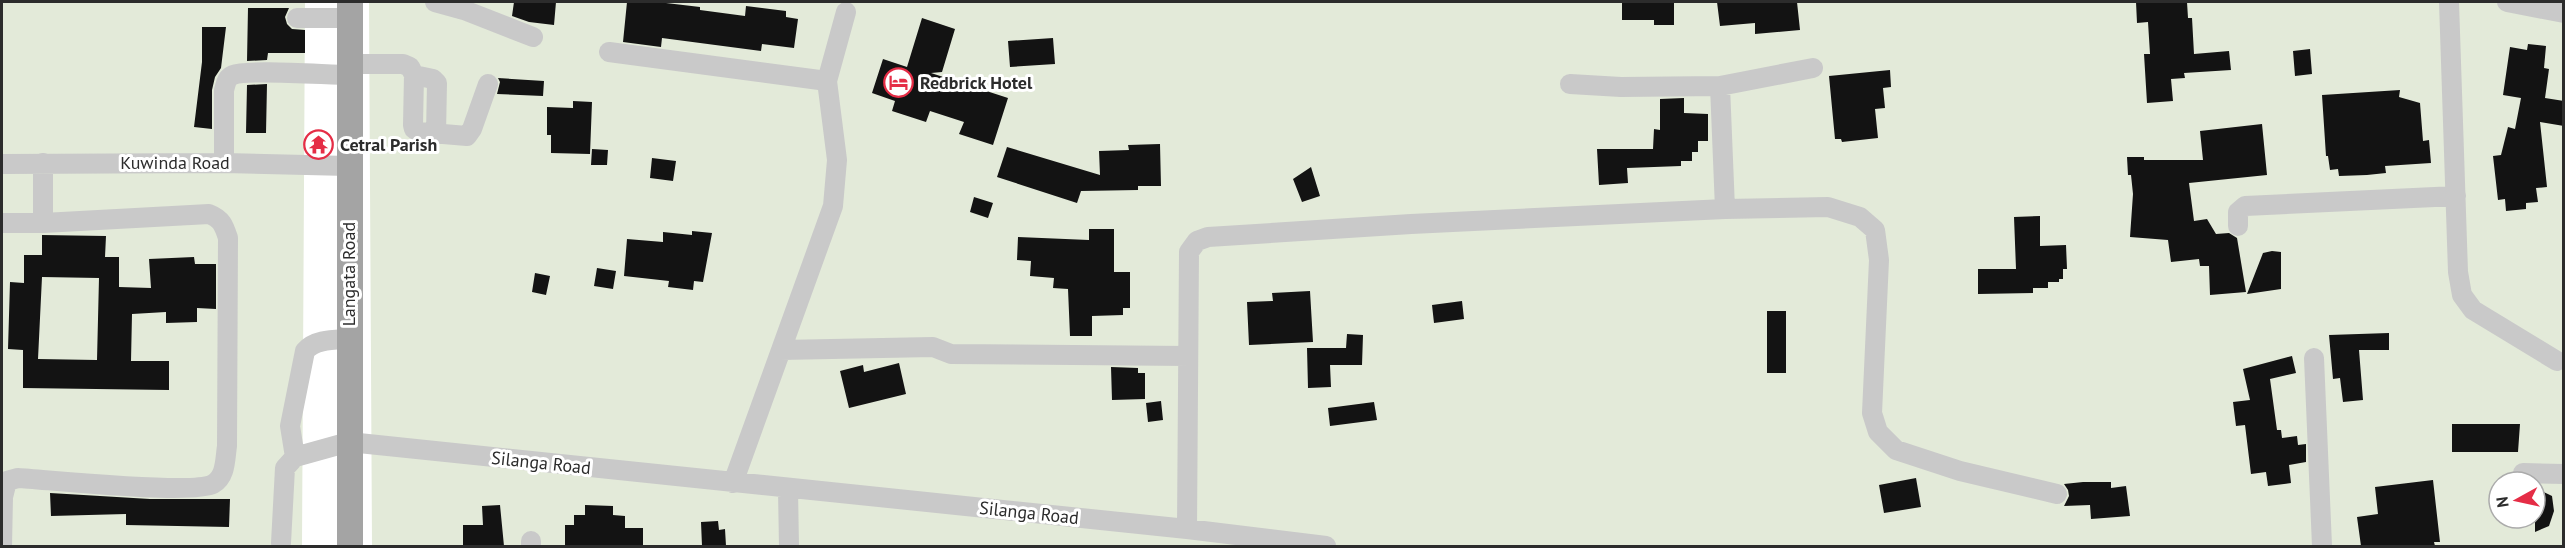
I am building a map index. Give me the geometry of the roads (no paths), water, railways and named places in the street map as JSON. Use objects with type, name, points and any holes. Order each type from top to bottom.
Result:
[{"type":"main road","name":"Langata Road","points":[[350,10],[348,166],[350,546]]},
{"type":"street","points":[[435,2],[464,10],[534,37]]},
{"type":"street","points":[[2449,2],[2458,272],[2462,295],[2473,310],[2557,361]]},
{"type":"street","points":[[2507,2],[2564,13]]},
{"type":"street","points":[[297,18],[350,10]]},
{"type":"street","points":[[733,483],[833,206],[837,160],[826,81],[846,12]]},
{"type":"street","points":[[609,52],[826,81]]},
{"type":"street","points":[[224,163],[224,90],[227,78],[232,75],[350,70],[403,64],[410,67],[414,75],[433,79],[437,83],[436,134],[466,136],[472,129],[488,84]]},
{"type":"street","points":[[1569,84],[1631,87],[1720,86],[1813,68]]},
{"type":"street","points":[[1720,86],[1725,209]]},
{"type":"street","points":[[43,163],[43,223]]},
{"type":"street","name":"Kuwinda Road","points":[[2,164],[224,163],[348,166]]},
{"type":"street","points":[[2238,226],[2238,212],[2246,206],[2456,196]]},
{"type":"street","points":[[1187,530],[1189,252],[1197,241],[1208,237],[1411,224],[1725,209],[1828,207],[1860,217],[1875,230],[1879,260],[1872,413],[1878,432],[1896,450],[1960,471],[2057,494]]},
{"type":"street","points":[[2,223],[209,214],[223,224],[228,238],[227,446],[220,477],[213,484],[183,488],[18,478],[7,481],[3,497],[2,546]]},
{"type":"street","points":[[295,457],[290,426],[305,351],[308,347],[325,341],[349,339]]},
{"type":"street","points":[[781,350],[933,347],[951,354],[1188,356]]},
{"type":"street","points":[[2314,358],[2322,546]]},
{"type":"street","points":[[281,543],[285,468],[295,457],[349,442]]},
{"type":"street","name":"Silanga Road","points":[[349,442],[1326,546]]},
{"type":"street","points":[[2547,473],[2564,474]]},
{"type":"street","points":[[788,490],[789,546]]},
{"type":"place","name":"Redbrick Hotel","points":[[899,83]]},
{"type":"place","name":"Cetral Parish","points":[[319,145]]}]
